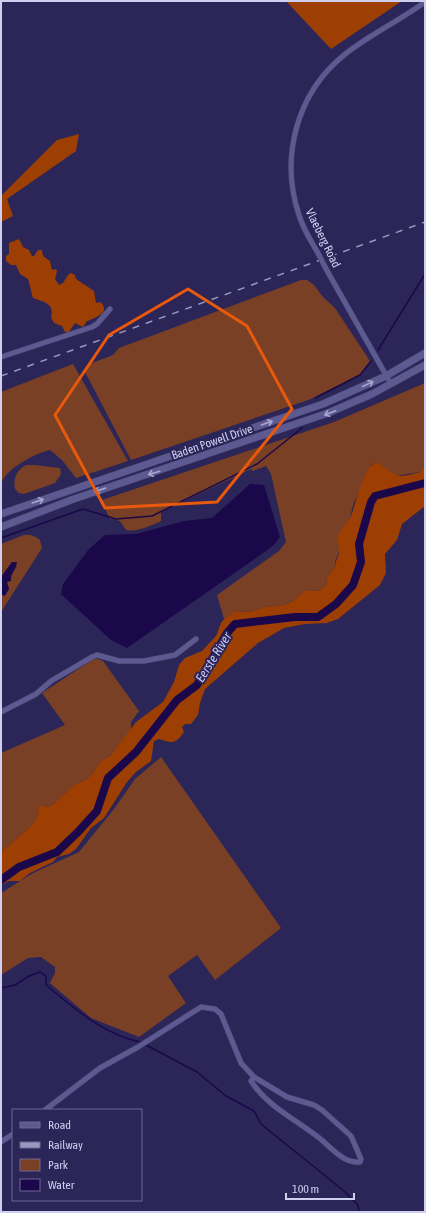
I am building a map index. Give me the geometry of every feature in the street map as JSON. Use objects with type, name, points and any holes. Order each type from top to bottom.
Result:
[{"type":"main road","name":"Baden Powell Drive","points":[[1,514],[316,406],[386,376],[425,353]]},
{"type":"main road","name":"Baden Powell Drive","points":[[1,527],[71,500],[328,413],[391,384],[425,365]]},
{"type":"street","name":"Vlaeberg Road","points":[[391,384],[325,267],[299,216],[292,187],[291,171],[293,141],[301,114],[312,91],[331,67],[361,43],[425,2]]},
{"type":"street","points":[[1,357],[92,327],[97,324],[110,309]]},
{"type":"street","points":[[1,712],[36,694],[51,681],[97,655],[119,661],[144,662],[175,655],[191,641],[196,639]]},
{"type":"street","points":[[46,1109],[100,1068],[138,1047],[202,1007],[208,1007],[221,1014],[242,1063],[254,1077],[287,1097],[322,1110],[351,1136],[361,1158],[360,1162],[353,1161],[338,1154],[319,1138],[271,1103],[260,1094],[251,1081],[254,1077]]},
{"type":"street","points":[[1,1142],[12,1135]]},
{"type":"highlighted area","points":[[188,289],[247,326],[292,409],[217,502],[105,508],[55,415],[109,335]]},
{"type":"green space","points":[[301,280],[307,280],[314,285],[323,297],[335,308],[370,361],[361,374],[311,399],[131,460],[85,372],[87,365],[113,355],[119,348]]},
{"type":"green space","points":[[73,364],[128,461],[76,478],[62,460],[50,450],[37,454],[10,472],[2,482],[1,492],[1,392]]},
{"type":"green space","points":[[425,383],[425,464],[420,472],[395,476],[376,462],[372,464],[353,505],[350,518],[337,541],[340,549],[335,562],[336,566],[327,577],[326,586],[318,591],[305,590],[293,601],[285,605],[266,607],[248,612],[235,611],[224,619],[217,595],[279,551],[286,542],[271,474],[266,466],[253,471],[251,469],[161,512],[161,521],[144,528],[126,530],[120,521],[109,518],[102,500],[334,422]]},
{"type":"green space","points":[[26,465],[60,468],[61,474],[55,483],[24,494],[19,493],[15,489],[14,481],[18,472]]},
{"type":"green space","points":[[24,535],[35,536],[40,540],[42,548],[1,612],[1,594],[5,596],[9,589],[7,582],[17,566],[12,562],[1,577],[1,544]]},
{"type":"green space","points":[[95,658],[103,661],[139,711],[131,722],[131,730],[111,755],[100,762],[92,774],[84,781],[75,784],[52,805],[48,807],[39,804],[37,817],[32,825],[1,852],[1,753],[65,725],[42,693]]},
{"type":"green space","points":[[161,757],[281,928],[215,980],[197,955],[168,976],[186,1003],[139,1037],[91,1018],[50,983],[55,973],[55,967],[41,957],[28,958],[1,975],[1,893],[33,873],[79,852],[114,809],[135,779]]},
{"type":"shaded area","points":[[286,1],[402,1],[331,49]]},
{"type":"shaded area","points":[[79,134],[76,151],[7,199],[13,216],[1,222],[1,196],[57,140]]},
{"type":"shaded area","points":[[19,239],[23,247],[29,250],[32,256],[34,256],[38,250],[42,250],[43,256],[50,261],[52,270],[56,269],[57,271],[55,279],[59,285],[63,283],[71,273],[75,275],[76,279],[94,291],[96,303],[100,302],[104,309],[103,312],[87,321],[83,327],[75,323],[69,332],[65,332],[62,326],[54,323],[51,317],[52,312],[50,306],[33,298],[28,279],[20,274],[16,265],[11,265],[6,261],[6,256],[9,254],[9,243]]},
{"type":"shaded area","points":[[376,462],[392,473],[400,476],[420,472],[425,464],[425,506],[402,524],[397,540],[385,554],[386,573],[380,585],[338,619],[327,623],[305,624],[284,628],[258,643],[205,689],[198,715],[191,724],[185,724],[182,727],[184,732],[176,741],[170,742],[159,739],[154,741],[151,761],[136,772],[127,782],[104,818],[91,828],[76,849],[69,854],[57,857],[53,862],[30,873],[20,881],[9,881],[1,885],[1,852],[32,825],[37,817],[39,804],[48,807],[52,805],[75,784],[84,781],[92,774],[100,762],[111,755],[136,722],[163,702],[174,682],[179,665],[185,658],[202,651],[216,636],[224,619],[235,611],[248,612],[266,607],[285,605],[293,601],[305,590],[318,591],[326,586],[327,577],[336,566],[339,550],[337,541],[338,536],[350,518],[367,471]]},
{"type":"water","points":[[250,484],[264,485],[280,537],[273,546],[127,648],[111,640],[61,594],[63,584],[89,549],[105,535],[136,534],[184,521],[212,518]]},
{"type":"water","points":[[12,562],[17,562],[16,567],[11,576],[11,581],[7,582],[9,589],[4,596],[1,594],[1,577]]},
{"type":"waterway","points":[[378,350],[425,274]]},
{"type":"waterway","points":[[315,398],[360,375],[371,361]]},
{"type":"waterway","points":[[1,538],[83,509],[116,519],[152,516],[257,464],[302,428]]},
{"type":"waterway","name":"Eerste River","points":[[1,880],[19,867],[57,852],[78,832],[97,811],[108,778],[136,752],[177,700],[197,685],[227,633],[235,624],[295,617],[318,617],[336,604],[353,585],[361,562],[359,544],[371,502],[375,496],[425,483]]},
{"type":"waterway","points":[[1,988],[15,985],[29,976],[40,972],[46,976],[46,985],[90,1020],[114,1033],[140,1042]]},
{"type":"waterway","points":[[146,1045],[197,1072],[226,1096],[254,1111],[261,1124],[344,1191],[358,1205],[359,1212]]},
{"type":"railway","points":[[1,376],[425,222]]}]
